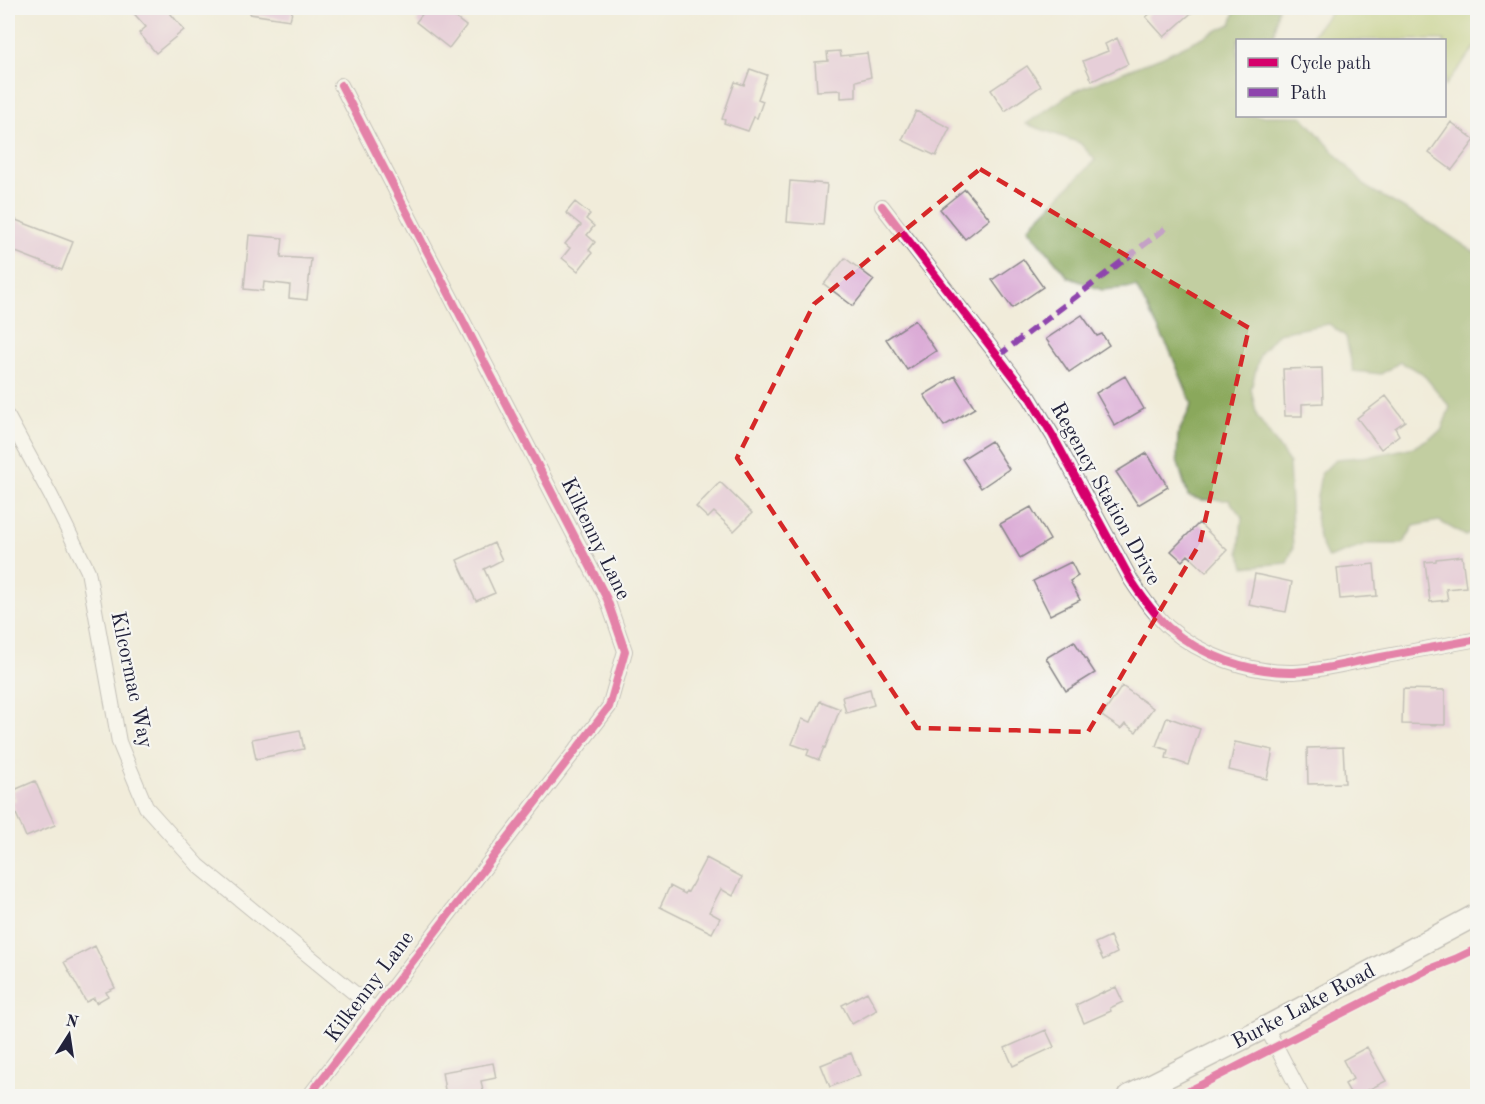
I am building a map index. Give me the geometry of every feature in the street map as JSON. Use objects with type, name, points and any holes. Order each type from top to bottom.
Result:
[{"type":"main road","name":"Burke Lake Road","points":[[1129,1096],[1266,1027],[1478,914]]},
{"type":"street","name":"Kilkenny Lane","points":[[309,1096],[609,707],[625,651],[603,591],[341,85]]},
{"type":"street","name":"Regency Station Drive","points":[[882,206],[1030,398],[1131,580],[1160,619],[1179,636],[1222,659],[1258,669],[1291,672],[1478,639]]},
{"type":"street","name":"Kilcormac Way","points":[[8,417],[88,571],[118,742],[146,807],[199,866],[375,1010]]},
{"type":"street","points":[[1266,1027],[1302,1096]]},
{"type":"highlighted area","points":[[980,169],[1249,328],[1200,543],[1088,732],[917,728],[737,458],[814,304]]},
{"type":"green space","points":[[1236,8],[1278,8],[1273,39],[1236,39],[1236,117],[1303,117],[1366,187],[1435,226],[1477,254],[1478,523],[1466,536],[1439,521],[1414,526],[1403,544],[1369,544],[1328,558],[1319,539],[1315,508],[1321,474],[1336,459],[1372,456],[1414,447],[1441,431],[1450,407],[1422,373],[1400,362],[1381,374],[1353,371],[1346,337],[1329,324],[1278,333],[1260,354],[1251,389],[1257,416],[1289,462],[1293,548],[1287,563],[1244,567],[1239,551],[1242,517],[1229,500],[1202,500],[1188,496],[1177,460],[1178,434],[1192,404],[1170,351],[1136,287],[1102,290],[1068,277],[1028,228],[1095,160],[1080,143],[1026,124],[1073,92],[1163,56],[1231,24]]},
{"type":"green space","points":[[1334,8],[1477,8],[1477,45],[1446,85],[1446,39],[1309,39]]},
{"type":"building","points":[[129,8],[166,8],[184,30],[156,53],[139,33],[146,27]]},
{"type":"building","points":[[251,8],[293,8],[290,20],[250,14]]},
{"type":"building","points":[[427,8],[442,8],[466,26],[449,48],[416,22]]},
{"type":"building","points":[[1157,8],[1197,8],[1164,37],[1146,17]]},
{"type":"building","points":[[1117,38],[1128,64],[1092,81],[1083,61],[1108,51],[1105,44]]},
{"type":"building","points":[[840,51],[841,56],[867,53],[871,77],[856,81],[856,97],[841,98],[841,90],[817,91],[815,62],[828,61],[827,52]]},
{"type":"building","points":[[1027,66],[1041,86],[1005,111],[991,90]]},
{"type":"building","points":[[750,69],[767,75],[758,99],[763,101],[757,118],[754,117],[748,131],[724,123],[725,120],[722,119],[735,82],[744,85]]},
{"type":"building","points":[[916,111],[950,128],[936,156],[902,140]]},
{"type":"building","points":[[1451,122],[1475,140],[1452,170],[1429,153]]},
{"type":"building","points":[[790,181],[827,184],[823,225],[787,222]]},
{"type":"building","points":[[965,189],[990,219],[965,239],[940,209]]},
{"type":"building","points":[[575,202],[590,214],[586,219],[594,226],[587,235],[595,242],[589,250],[592,253],[578,271],[562,258],[570,248],[565,244],[581,225],[566,213]]},
{"type":"building","points":[[8,217],[73,242],[62,270],[8,249]]},
{"type":"building","points":[[249,235],[283,238],[281,257],[311,259],[307,300],[289,298],[290,285],[264,282],[263,291],[244,289]]},
{"type":"building","points":[[845,258],[874,280],[853,306],[824,284]]},
{"type":"building","points":[[1023,259],[1043,287],[1012,308],[992,280]]},
{"type":"building","points":[[1082,315],[1097,336],[1102,334],[1109,345],[1069,372],[1046,339]]},
{"type":"building","points":[[915,320],[936,351],[907,370],[886,339]]},
{"type":"building","points":[[1322,368],[1323,403],[1302,404],[1302,416],[1285,416],[1283,369]]},
{"type":"building","points":[[955,376],[975,408],[944,426],[924,395]]},
{"type":"building","points":[[1125,376],[1144,409],[1115,426],[1096,393]]},
{"type":"building","points":[[1386,396],[1405,421],[1395,428],[1399,435],[1381,449],[1357,418]]},
{"type":"building","points":[[991,441],[1009,469],[981,488],[962,459]]},
{"type":"building","points":[[1147,453],[1168,487],[1138,505],[1116,472]]},
{"type":"building","points":[[720,482],[752,513],[734,531],[714,512],[708,518],[696,507]]},
{"type":"building","points":[[1031,507],[1050,540],[1020,558],[1000,524]]},
{"type":"building","points":[[1199,523],[1227,550],[1206,572],[1188,555],[1182,561],[1171,551]]},
{"type":"building","points":[[494,543],[502,560],[484,569],[495,593],[476,601],[457,560]]},
{"type":"building","points":[[1462,556],[1466,587],[1446,589],[1448,600],[1430,602],[1425,562]]},
{"type":"building","points":[[1071,562],[1078,576],[1070,581],[1080,600],[1050,615],[1033,581]]},
{"type":"building","points":[[1374,564],[1377,596],[1340,599],[1337,568]]},
{"type":"building","points":[[1255,574],[1292,582],[1286,612],[1249,605]]},
{"type":"building","points":[[1074,641],[1095,673],[1066,691],[1046,658]]},
{"type":"building","points":[[1122,686],[1153,708],[1136,732],[1125,724],[1121,729],[1102,716]]},
{"type":"building","points":[[870,689],[874,705],[846,713],[842,697]]},
{"type":"building","points":[[1403,689],[1445,690],[1445,725],[1402,724]]},
{"type":"building","points":[[820,701],[840,709],[819,760],[807,755],[809,750],[792,744],[802,719],[811,722]]},
{"type":"building","points":[[1167,717],[1200,729],[1188,765],[1166,758],[1168,750],[1156,746]]},
{"type":"building","points":[[300,730],[304,749],[256,759],[252,739]]},
{"type":"building","points":[[1235,742],[1273,750],[1267,779],[1229,770]]},
{"type":"building","points":[[1343,747],[1345,783],[1308,784],[1307,748]]},
{"type":"building","points":[[35,781],[55,825],[26,837],[11,802],[16,800],[12,791]]},
{"type":"building","points":[[706,858],[742,877],[733,896],[721,889],[709,912],[720,918],[712,933],[660,907],[670,886],[685,894],[686,891],[688,892]]},
{"type":"building","points":[[1110,936],[1117,953],[1103,960],[1095,943]]},
{"type":"building","points":[[95,946],[115,988],[106,992],[108,996],[96,1003],[94,998],[86,1002],[64,962]]},
{"type":"building","points":[[1116,987],[1123,1002],[1110,1008],[1111,1011],[1084,1023],[1076,1005]]},
{"type":"building","points":[[867,992],[877,1010],[852,1024],[842,1005]]},
{"type":"building","points":[[1046,1030],[1054,1047],[1013,1066],[1005,1048]]},
{"type":"building","points":[[1367,1047],[1386,1081],[1352,1096],[1345,1084],[1353,1079],[1343,1060]]},
{"type":"building","points":[[851,1053],[860,1075],[830,1087],[821,1065]]},
{"type":"building","points":[[493,1063],[496,1078],[481,1081],[484,1096],[446,1096],[442,1072]]},
{"type":"marked path","points":[[998,356],[1166,228]]},
{"type":"cycle path","points":[[309,1096],[609,707],[625,651],[607,599],[341,85]]},
{"type":"cycle path","points":[[882,206],[1030,398],[1131,580],[1157,616],[1181,637],[1227,661],[1277,672],[1322,669],[1478,639]]},
{"type":"cycle path","points":[[1179,1096],[1429,969],[1478,948]]}]
